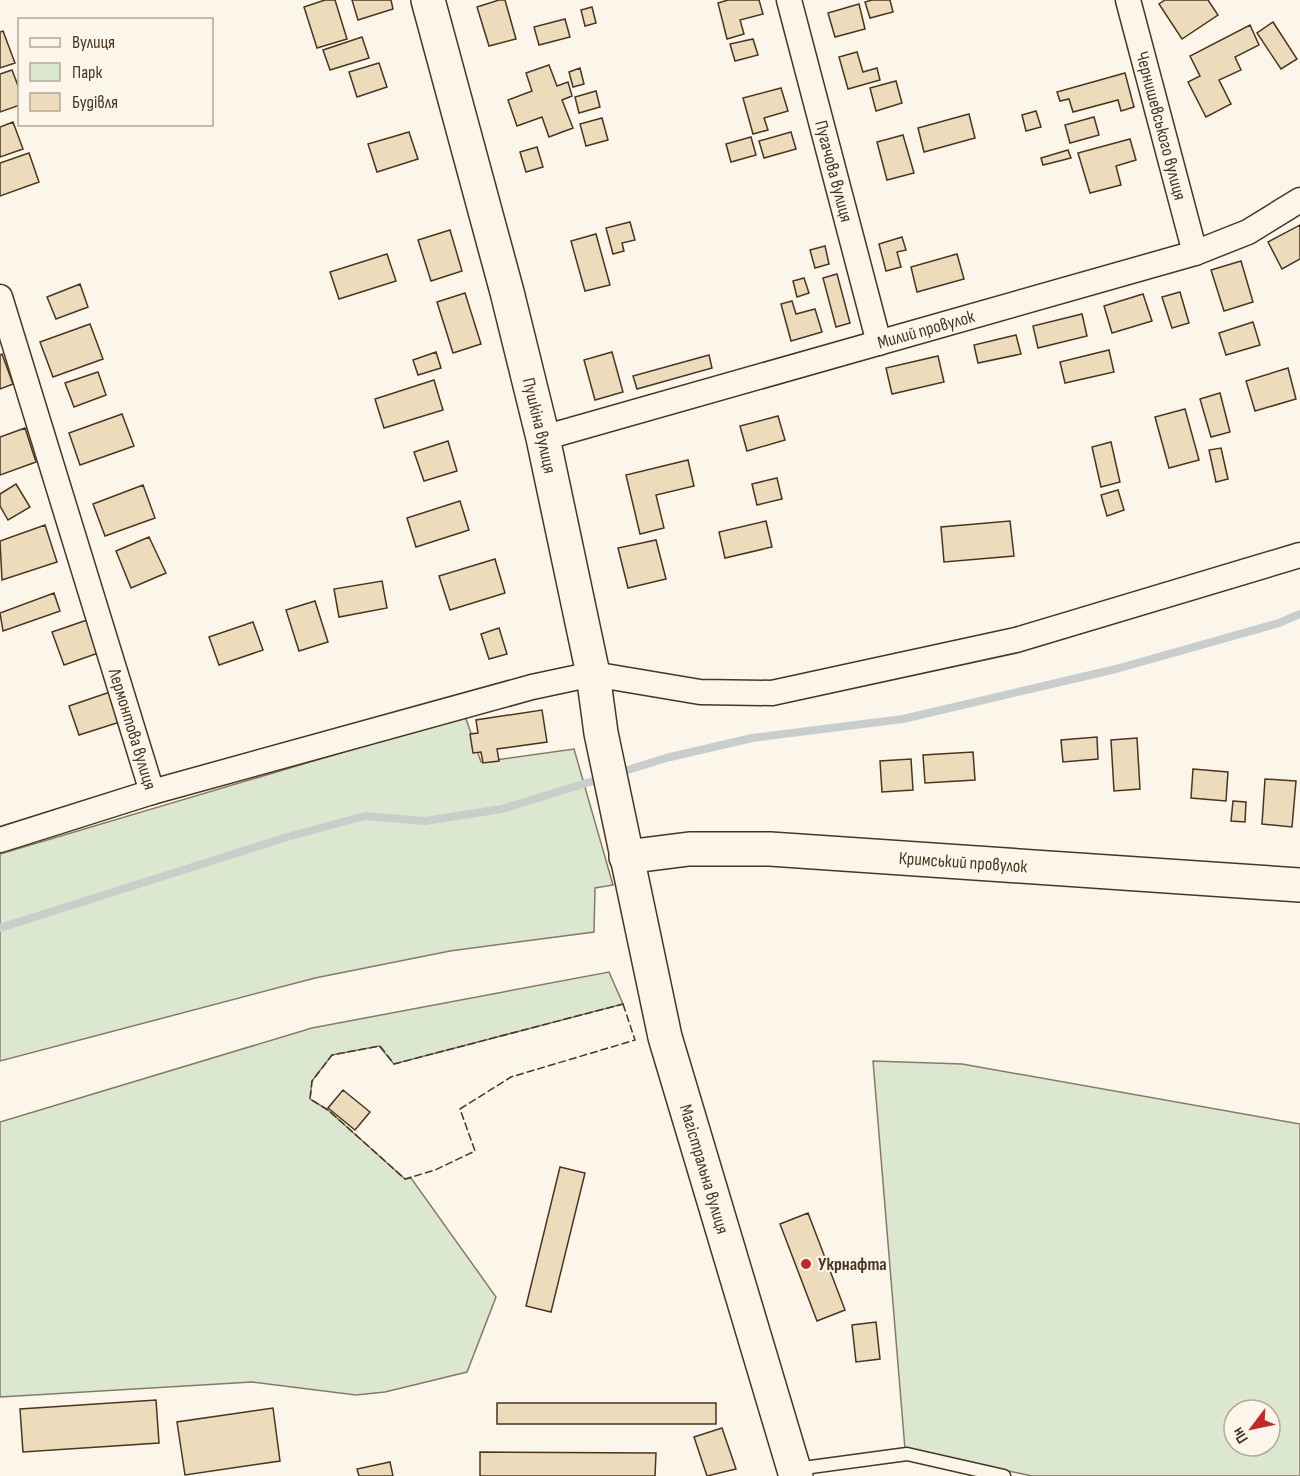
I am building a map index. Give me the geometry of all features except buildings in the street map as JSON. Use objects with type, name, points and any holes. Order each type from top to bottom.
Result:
[{"type":"main road","name":"Пушкіна вулиця","points":[[428,0],[507,292],[543,438],[593,674],[601,733],[626,857]]},
{"type":"main road","name":"Кримський провулок","points":[[626,857],[689,849],[770,849],[1300,885]]},
{"type":"main road","name":"Магістральна вулиця","points":[[626,857],[664,1037],[795,1472]]},
{"type":"street","name":"Пугачова вулиця","points":[[789,0],[879,343]]},
{"type":"street","name":"Чернишевського вулиця","points":[[1128,0],[1195,253]]},
{"type":"street","name":"Милий провулок","points":[[543,438],[1195,253],[1248,232],[1300,200]]},
{"type":"street","name":"Лермонтова вулиця","points":[[0,297],[152,792],[532,687],[593,674]]},
{"type":"street","points":[[593,674],[700,692],[772,693],[1016,640],[1300,555]]},
{"type":"street","points":[[0,840],[152,792]]},
{"type":"lane","points":[[795,1472],[907,1454],[1004,1476]]},
{"type":"green space","points":[[465,716],[481,762],[574,749],[613,885],[595,888],[594,932],[450,951],[315,978],[0,1061],[0,854]]},
{"type":"green space","points":[[609,972],[623,1004],[394,1064],[379,1046],[332,1055],[312,1081],[310,1099],[328,1110],[405,1179],[411,1178],[496,1297],[467,1372],[385,1392],[356,1395],[252,1382],[0,1397],[0,1122],[312,1028]]},
{"type":"green space","points":[[873,1061],[962,1064],[1300,1124],[1300,1476],[1032,1476],[905,1449]]},
{"type":"waterway","points":[[615,774],[666,758],[752,738],[903,719],[1116,669],[1279,623],[1300,614]]},
{"type":"waterway","points":[[0,928],[287,837],[365,816],[425,821],[502,809],[603,778]]},
{"type":"fence","points":[[623,1004],[635,1040],[511,1077],[460,1109],[475,1151],[435,1170],[405,1179],[328,1110],[310,1099],[312,1081],[332,1055],[380,1046],[394,1064],[623,1004]]},
{"type":"place","name":"Укрнафта","points":[[806,1264]]}]
